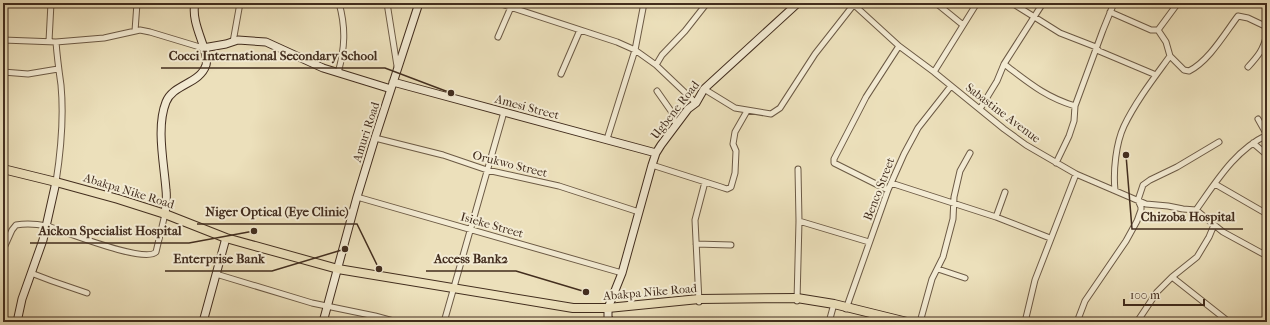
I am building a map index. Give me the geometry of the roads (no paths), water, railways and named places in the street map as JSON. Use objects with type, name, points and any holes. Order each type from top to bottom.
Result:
[{"type":"main road","name":"Abakpa Nike Road","points":[[3,169],[165,216],[226,240],[337,271],[573,308],[608,316],[699,301],[797,300],[834,306],[889,321],[907,322]]},
{"type":"main road","name":"Abakpa Nike Road","points":[[3,174],[56,184]]},
{"type":"street","points":[[49,41],[51,3]]},
{"type":"street","points":[[135,31],[137,3]]},
{"type":"street","points":[[3,250],[12,230],[16,225],[27,223],[46,226],[126,252],[150,255],[156,252],[165,216],[166,192],[161,130],[166,102],[170,94],[198,76],[206,65],[206,57],[197,28],[194,9],[195,3]]},
{"type":"street","points":[[232,42],[240,3]]},
{"type":"street","points":[[338,73],[345,41],[339,3]]},
{"type":"street","points":[[387,3],[398,69]]},
{"type":"street","name":"Amuri Road","points":[[323,322],[357,197],[419,3]]},
{"type":"street","points":[[498,3],[617,42],[635,50],[656,65],[696,103]]},
{"type":"street","points":[[607,139],[635,50],[644,3]]},
{"type":"street","points":[[656,65],[662,55],[685,31],[707,3]]},
{"type":"street","name":"Ugbene Road","points":[[608,316],[656,154],[676,124],[688,109],[696,103],[704,89],[798,3]]},
{"type":"street","points":[[704,89],[735,108],[771,114],[780,108],[815,54],[853,3]]},
{"type":"street","name":"Sabastine Avenue","points":[[853,3],[899,46],[1026,145],[1076,174],[1148,204],[1196,210]]},
{"type":"street","points":[[936,3],[963,25]]},
{"type":"street","points":[[934,72],[977,3]]},
{"type":"street","points":[[1012,3],[1060,33],[1096,47],[1099,51],[1156,75]]},
{"type":"street","points":[[980,109],[997,81],[1004,64],[1043,3]]},
{"type":"street","points":[[1056,163],[1069,136],[1074,121],[1075,106],[1096,47],[1114,3]]},
{"type":"street","points":[[1158,30],[1178,3]]},
{"type":"street","points":[[498,37],[511,8]]},
{"type":"street","points":[[1110,12],[1151,30],[1158,30]]},
{"type":"street","points":[[1158,30],[1166,42],[1170,56],[1184,70],[1189,71],[1213,50],[1238,16],[1248,18],[1267,26]]},
{"type":"street","points":[[561,74],[580,30]]},
{"type":"street","points":[[3,40],[56,42],[104,38],[135,31],[150,32],[192,46],[203,48],[226,44],[238,40],[266,42],[323,68],[391,89]]},
{"type":"street","points":[[1248,67],[1264,46],[1267,34]]},
{"type":"street","points":[[29,322],[17,321],[22,299],[32,273],[46,226],[56,184],[60,154],[62,110],[56,42]]},
{"type":"street","points":[[888,190],[834,163],[834,159],[866,97],[899,46]]},
{"type":"street","points":[[1115,190],[1114,182],[1117,150],[1122,132],[1137,105],[1170,56]]},
{"type":"street","points":[[1004,64],[1036,89],[1058,101],[1075,106]]},
{"type":"street","points":[[3,72],[28,74],[58,69]]},
{"type":"street","name":"Amesi Street","points":[[393,82],[607,139],[656,154]]},
{"type":"street","name":"Benco Street","points":[[846,309],[888,190],[904,154],[918,128],[951,86]]},
{"type":"street","points":[[657,91],[671,111],[676,124]]},
{"type":"street","points":[[652,165],[705,182],[727,188],[731,187],[736,173],[736,151],[733,144],[735,132],[747,111]]},
{"type":"street","points":[[444,322],[504,112]]},
{"type":"street","points":[[1258,119],[1267,135],[1253,143],[1237,156],[1196,210],[1223,232],[1267,256]]},
{"type":"street","name":"Orukwo Street","points":[[375,138],[443,155],[488,170],[559,186],[640,212]]},
{"type":"street","points":[[1077,322],[1085,301],[1126,241],[1137,221],[1141,210],[1138,200],[1143,185],[1219,142]]},
{"type":"street","points":[[1253,143],[1267,155]]},
{"type":"street","points":[[920,322],[932,279],[943,257],[953,219],[954,197],[960,171],[970,153]]},
{"type":"street","points":[[797,300],[800,221],[798,169]]},
{"type":"street","points":[[1024,322],[1035,280],[1076,174]]},
{"type":"street","points":[[699,301],[695,220],[705,182]]},
{"type":"street","points":[[892,183],[996,217],[1050,238]]},
{"type":"street","points":[[1215,184],[1267,214]]},
{"type":"street","points":[[996,217],[1005,192]]},
{"type":"street","name":"Isieke Street","points":[[357,197],[622,272]]},
{"type":"street","points":[[800,221],[870,242]]},
{"type":"street","points":[[1137,322],[1157,292],[1172,276],[1197,257],[1209,237],[1214,225]]},
{"type":"street","points":[[204,322],[226,240]]},
{"type":"street","points":[[696,244],[731,245]]},
{"type":"street","points":[[938,269],[965,278]]},
{"type":"street","points":[[32,273],[87,293]]},
{"type":"street","points":[[216,274],[328,307],[397,322]]},
{"type":"street","points":[[1172,276],[1229,322]]},
{"type":"street","points":[[829,322],[834,306]]},
{"type":"street","points":[[1265,322],[1267,318]]},
{"type":"place","name":"Cocci International Secondary School","points":[[451,93]]},
{"type":"place","name":"Chizoba Hospital","points":[[1126,155]]},
{"type":"place","name":"Aickon Specialist Hospital","points":[[254,231]]},
{"type":"place","name":"Enterprise Bank","points":[[345,249]]},
{"type":"place","name":"Niger Optical (Eye Clinic)","points":[[379,269]]},
{"type":"place","name":"Access Bank2","points":[[586,292]]}]
